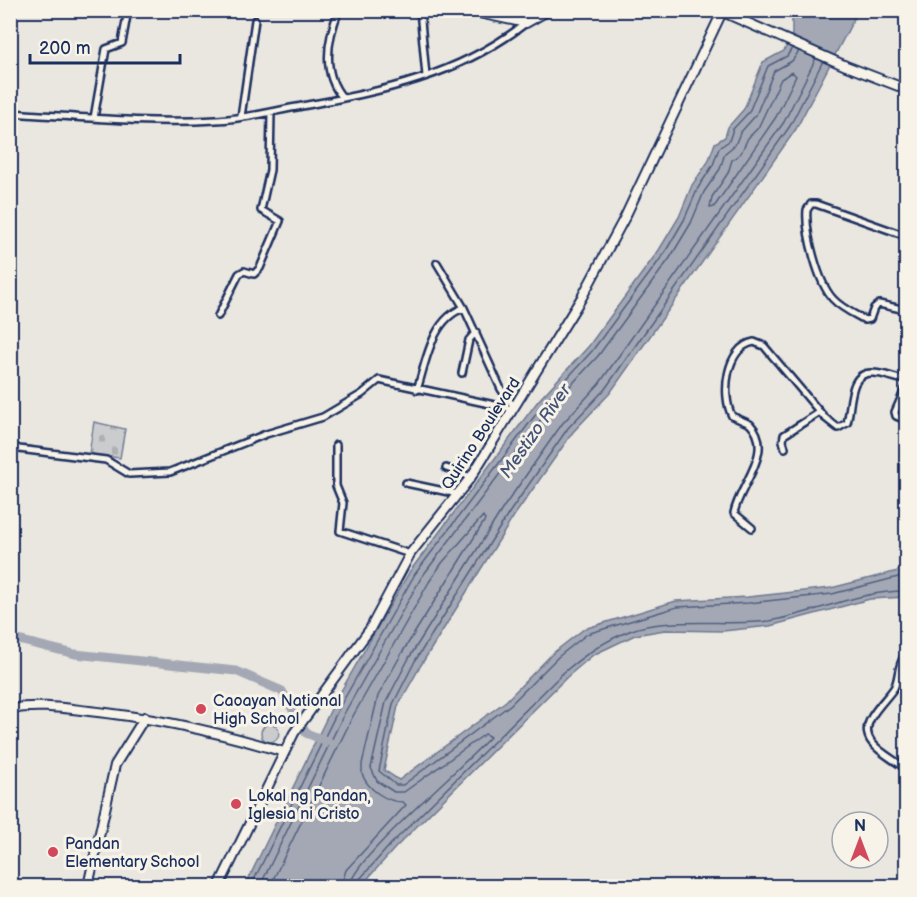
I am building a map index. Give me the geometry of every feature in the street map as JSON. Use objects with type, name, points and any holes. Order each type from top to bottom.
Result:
[{"type":"street","points":[[94,118],[106,49],[122,43],[128,10]]},
{"type":"street","points":[[339,10],[329,46],[328,68],[333,85],[344,98]]},
{"type":"street","points":[[420,10],[426,76]]},
{"type":"street","points":[[465,10],[526,22]]},
{"type":"street","points":[[10,113],[166,121],[241,117],[372,93],[474,58],[526,22],[549,10]]},
{"type":"street","points":[[723,11],[846,66],[906,88]]},
{"type":"street","name":"Quirino Boulevard","points":[[219,886],[294,733],[370,629],[410,554],[471,477],[600,265],[723,11]]},
{"type":"street","points":[[241,117],[255,20]]},
{"type":"street","points":[[218,315],[239,274],[244,271],[254,274],[260,268],[280,221],[261,210],[270,170],[270,112]]},
{"type":"street","points":[[906,236],[816,204],[811,204],[807,210],[810,240],[824,286],[831,298],[865,320],[870,319],[874,308],[879,304],[906,310]]},
{"type":"street","points":[[437,263],[464,308],[501,389],[514,408]]},
{"type":"street","points":[[417,390],[438,329],[449,316],[464,308]]},
{"type":"street","points":[[462,373],[470,340],[476,332]]},
{"type":"street","points":[[753,528],[734,513],[739,495],[759,457],[753,428],[732,416],[726,398],[725,389],[735,355],[750,343],[764,346],[820,412],[834,426],[841,428],[846,423],[854,383],[859,377],[874,373],[906,380]]},
{"type":"street","points":[[10,444],[19,449],[106,460],[129,474],[158,474],[185,468],[266,434],[323,417],[362,394],[379,380],[417,390],[514,408]]},
{"type":"street","points":[[906,388],[895,412],[896,416],[906,420]]},
{"type":"street","points":[[785,448],[784,435],[820,412]]},
{"type":"street","points":[[336,445],[336,486],[343,503],[340,531],[410,554]]},
{"type":"street","points":[[446,468],[471,477]]},
{"type":"street","points":[[406,483],[458,494]]},
{"type":"street","points":[[906,653],[897,668],[895,686],[870,718],[867,731],[871,742],[906,769]]},
{"type":"street","points":[[10,709],[47,707],[146,717],[221,732],[284,752]]},
{"type":"street","points":[[88,886],[115,765],[146,717]]},
{"type":"green space","points":[[94,422],[125,429],[120,458],[89,454]]},
{"type":"green space","points":[[270,724],[276,727],[279,733],[276,739],[270,742],[264,739],[261,733],[264,727]]},
{"type":"water","name":"Mestizo River","points":[[798,11],[858,11],[796,129],[610,393],[573,432],[514,516],[398,706],[384,770],[399,780],[506,701],[553,653],[584,629],[676,601],[748,597],[831,588],[906,569],[906,597],[870,599],[770,626],[723,631],[665,630],[635,635],[593,655],[567,677],[395,848],[361,886],[245,886],[333,705],[410,571],[538,401],[588,347],[659,250],[679,217],[692,185],[708,162],[715,143],[725,137],[728,127],[744,109],[763,62],[784,51],[792,34],[792,19]]},
{"type":"waterway","points":[[10,638],[75,654],[236,671],[282,691],[306,733],[329,742]]},
{"type":"place","name":"Caoayan National High School","points":[[201,709]]},
{"type":"place","name":"Lokal ng Pandan, Iglesia ni Cristo","points":[[236,804]]},
{"type":"place","name":"Pandan Elementary School","points":[[53,852]]}]
